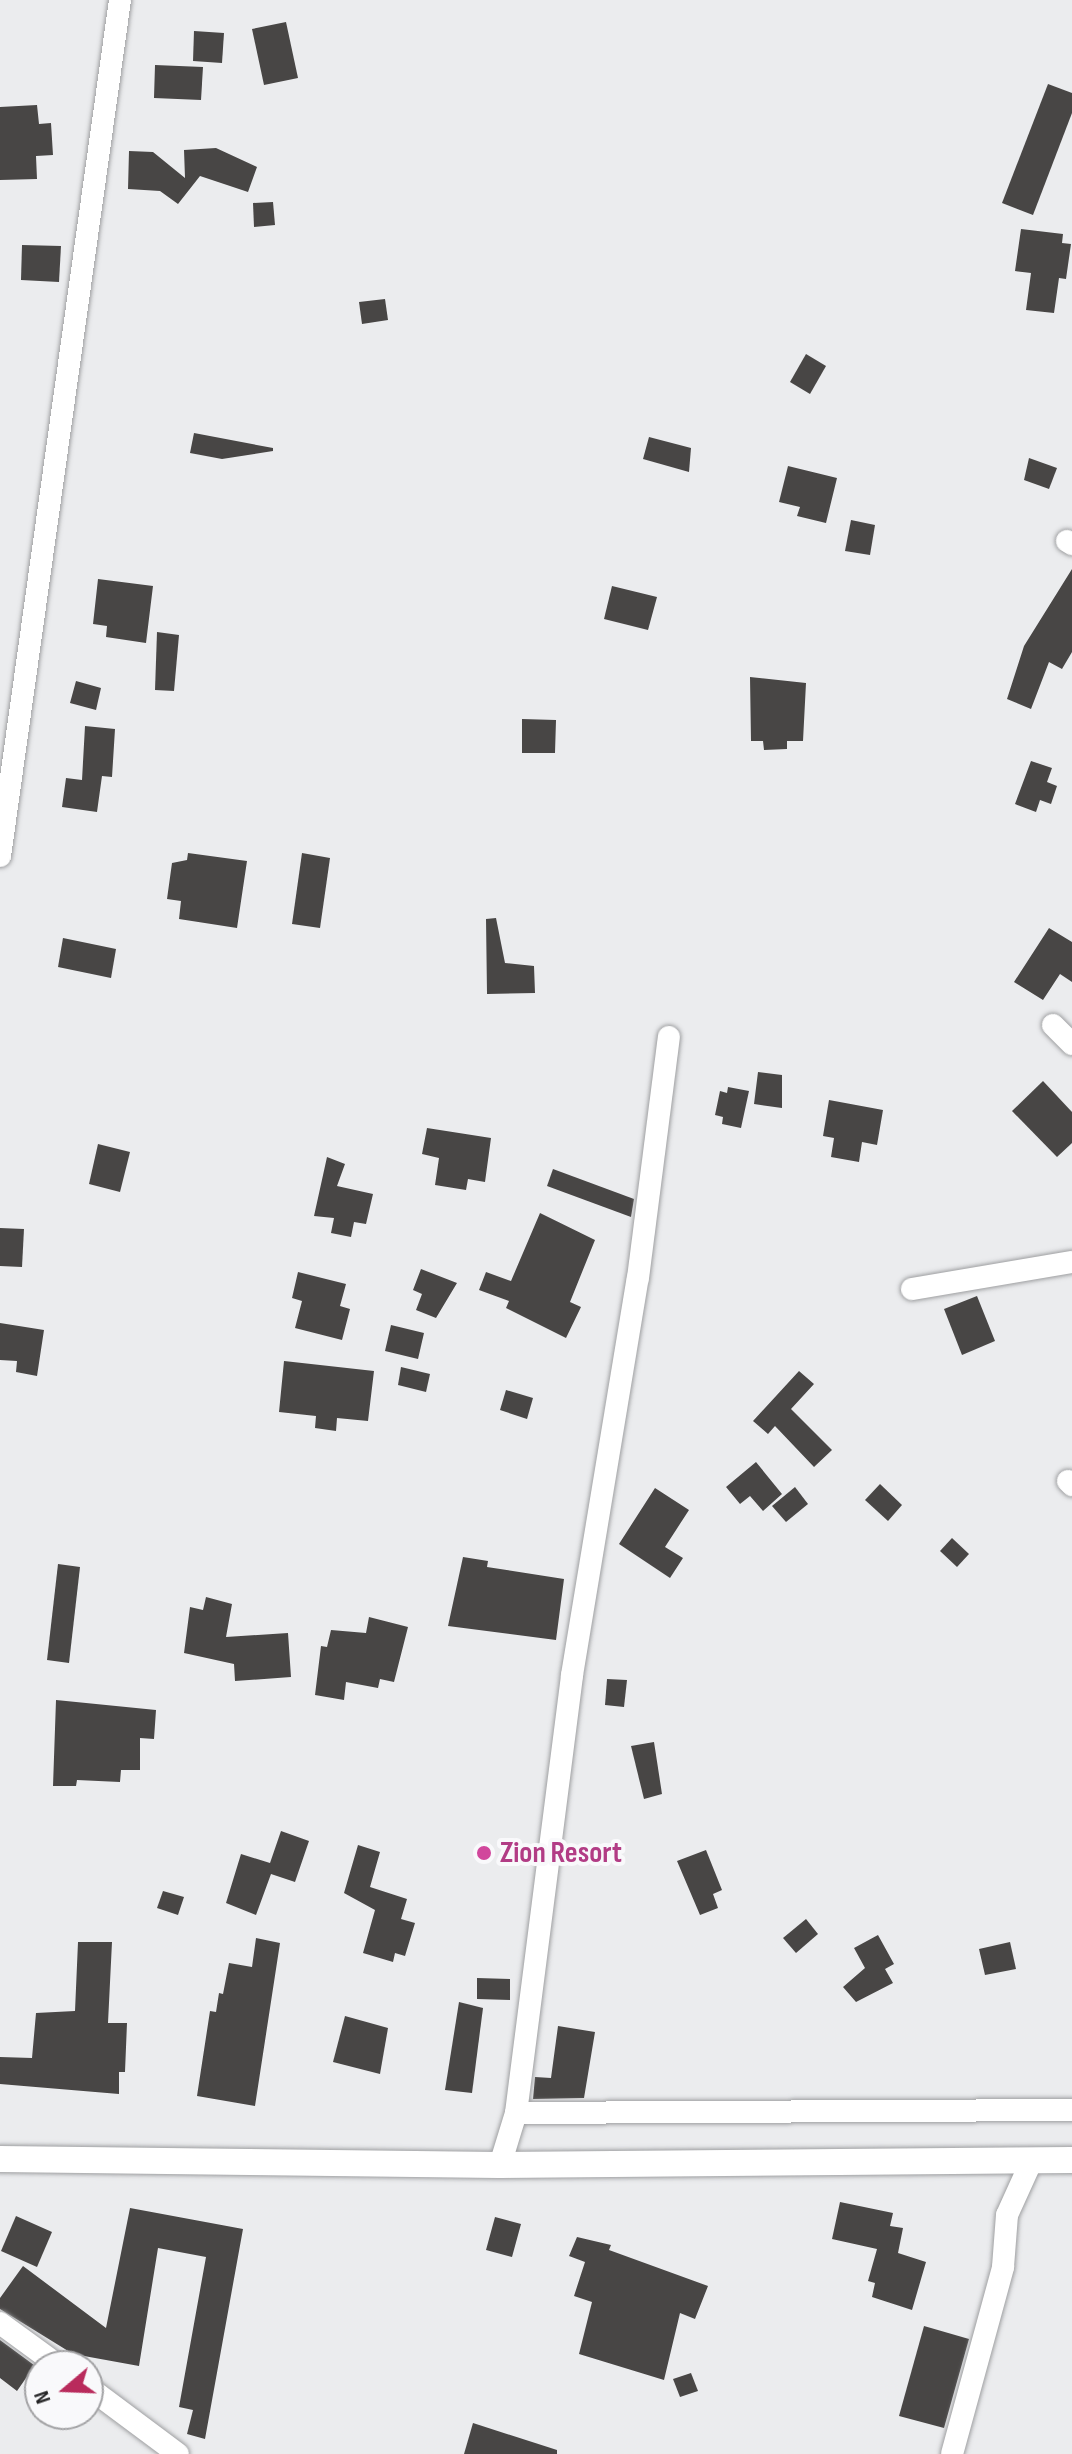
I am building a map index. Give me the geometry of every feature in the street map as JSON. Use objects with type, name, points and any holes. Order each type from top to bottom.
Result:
[{"type":"street","points":[[0,856],[120,0]]},
{"type":"street","points":[[1053,1025],[1072,1044]]},
{"type":"street","points":[[500,2165],[516,2113],[572,1675],[638,1278],[669,1037]]},
{"type":"street","points":[[912,1289],[1072,1262]]},
{"type":"street","points":[[516,2113],[1072,2110]]},
{"type":"street","points":[[0,2159],[500,2165],[1072,2160]]},
{"type":"street","points":[[952,2454],[1003,2267],[1007,2215],[1032,2160]]},
{"type":"street","points":[[0,2323],[37,2350]]},
{"type":"street","points":[[104,2399],[178,2454]]},
{"type":"building","points":[[286,22],[298,78],[264,85],[252,29]]},
{"type":"building","points":[[194,31],[224,33],[222,63],[193,61]]},
{"type":"building","points":[[155,65],[203,67],[201,100],[154,98]]},
{"type":"building","points":[[1048,84],[1072,93],[1072,113],[1033,215],[1002,203]]},
{"type":"building","points":[[37,105],[39,124],[51,123],[53,155],[36,156],[37,179],[0,180],[0,107]]},
{"type":"building","points":[[216,148],[257,167],[248,192],[200,176],[178,204],[160,191],[128,189],[129,151],[153,152],[185,178],[184,150]]},
{"type":"building","points":[[273,202],[275,225],[254,227],[253,203]]},
{"type":"building","points":[[1021,229],[1063,234],[1062,243],[1071,244],[1066,279],[1059,278],[1054,313],[1026,310],[1031,273],[1015,271]]},
{"type":"building","points":[[22,245],[61,246],[59,282],[21,280]]},
{"type":"building","points":[[385,299],[388,320],[362,324],[359,302]]},
{"type":"building","points":[[806,354],[826,366],[810,394],[790,382]]},
{"type":"building","points":[[194,433],[273,448],[273,451],[222,459],[190,453]]},
{"type":"building","points":[[649,437],[691,448],[689,472],[643,459]]},
{"type":"building","points":[[1029,458],[1057,468],[1049,489],[1024,480]]},
{"type":"building","points":[[788,466],[837,478],[826,523],[797,516],[800,507],[779,502]]},
{"type":"building","points":[[851,520],[875,525],[870,555],[845,551]]},
{"type":"building","points":[[1072,569],[1072,652],[1062,669],[1049,662],[1031,709],[1007,699],[1024,646]]},
{"type":"building","points":[[98,579],[153,586],[146,643],[106,637],[107,626],[93,624]]},
{"type":"building","points":[[612,586],[657,597],[648,630],[604,619]]},
{"type":"building","points":[[157,632],[179,635],[174,691],[155,690]]},
{"type":"building","points":[[750,677],[806,683],[803,741],[787,741],[787,749],[764,750],[763,741],[751,741]]},
{"type":"building","points":[[76,681],[101,688],[96,710],[70,703]]},
{"type":"building","points":[[522,719],[556,720],[555,753],[522,753]]},
{"type":"building","points":[[85,726],[115,729],[112,777],[102,776],[97,812],[62,807],[66,778],[82,780]]},
{"type":"building","points":[[1031,761],[1052,768],[1047,782],[1057,786],[1051,804],[1040,800],[1036,812],[1015,804]]},
{"type":"building","points":[[188,853],[247,861],[237,928],[179,919],[181,901],[167,899],[172,863],[187,860]]},
{"type":"building","points":[[302,853],[330,858],[320,928],[292,924]]},
{"type":"building","points":[[496,918],[505,963],[534,966],[535,993],[487,994],[486,919]]},
{"type":"building","points":[[1049,928],[1072,942],[1072,982],[1060,974],[1043,1000],[1014,982]]},
{"type":"building","points":[[63,938],[116,949],[111,978],[58,967]]},
{"type":"building","points":[[758,1072],[782,1075],[782,1108],[754,1104]]},
{"type":"building","points":[[1043,1081],[1072,1112],[1072,1143],[1057,1157],[1012,1111]]},
{"type":"building","points":[[728,1087],[749,1091],[741,1128],[722,1124],[723,1117],[715,1115],[720,1091],[727,1093]]},
{"type":"building","points":[[829,1100],[883,1110],[877,1145],[862,1142],[859,1162],[831,1157],[834,1138],[823,1136]]},
{"type":"building","points":[[427,1128],[491,1138],[485,1182],[468,1179],[466,1190],[435,1185],[439,1158],[422,1154]]},
{"type":"building","points":[[98,1144],[130,1152],[120,1192],[89,1184]]},
{"type":"building","points":[[327,1157],[345,1164],[337,1186],[373,1194],[366,1224],[354,1222],[351,1237],[331,1233],[334,1218],[314,1216]]},
{"type":"building","points":[[553,1169],[634,1199],[631,1217],[547,1186]]},
{"type":"building","points":[[540,1213],[595,1240],[570,1302],[581,1307],[566,1338],[506,1308],[509,1301],[479,1290],[486,1272],[511,1281]]},
{"type":"building","points":[[0,1228],[24,1229],[22,1267],[0,1266]]},
{"type":"building","points":[[421,1269],[457,1283],[436,1318],[416,1310],[422,1294],[413,1290]]},
{"type":"building","points":[[298,1272],[346,1284],[340,1306],[350,1309],[342,1340],[295,1328],[302,1301],[292,1298]]},
{"type":"building","points":[[977,1296],[995,1341],[962,1355],[944,1309]]},
{"type":"building","points":[[0,1323],[44,1330],[37,1376],[16,1372],[17,1361],[0,1360]]},
{"type":"building","points":[[391,1325],[424,1333],[418,1359],[385,1351]]},
{"type":"building","points":[[284,1361],[374,1371],[368,1421],[337,1418],[336,1431],[315,1428],[316,1416],[279,1412]]},
{"type":"building","points":[[401,1367],[430,1374],[426,1392],[398,1385]]},
{"type":"building","points":[[799,1371],[814,1384],[791,1409],[832,1450],[814,1467],[775,1426],[768,1434],[753,1421]]},
{"type":"building","points":[[506,1390],[533,1398],[527,1419],[500,1410]]},
{"type":"building","points":[[756,1462],[782,1494],[763,1511],[750,1496],[740,1504],[726,1487]]},
{"type":"building","points":[[880,1484],[902,1505],[888,1521],[865,1500]]},
{"type":"building","points":[[795,1487],[808,1504],[786,1522],[772,1506]]},
{"type":"building","points":[[655,1488],[689,1510],[665,1547],[683,1558],[670,1578],[619,1544]]},
{"type":"building","points":[[952,1538],[969,1554],[957,1567],[940,1551]]},
{"type":"building","points":[[463,1557],[488,1561],[487,1567],[564,1579],[556,1640],[448,1626]]},
{"type":"building","points":[[58,1564],[80,1567],[69,1663],[47,1660]]},
{"type":"building","points":[[206,1597],[232,1604],[226,1637],[288,1633],[291,1677],[235,1681],[234,1664],[184,1653],[190,1607],[203,1610]]},
{"type":"building","points":[[369,1617],[408,1627],[394,1682],[380,1679],[378,1688],[346,1682],[344,1700],[315,1695],[321,1646],[327,1647],[331,1630],[366,1633]]},
{"type":"building","points":[[607,1679],[627,1680],[624,1707],[605,1705]]},
{"type":"building","points":[[56,1700],[156,1710],[154,1739],[140,1738],[140,1770],[121,1770],[120,1782],[77,1780],[76,1786],[53,1786]]},
{"type":"building","points":[[654,1742],[662,1794],[644,1799],[631,1746]]},
{"type":"building","points":[[281,1831],[309,1841],[295,1882],[271,1874],[256,1915],[226,1903],[241,1854],[270,1863]]},
{"type":"building","points":[[358,1845],[380,1852],[370,1887],[407,1899],[401,1919],[415,1923],[405,1956],[395,1953],[393,1962],[363,1953],[375,1910],[344,1893]]},
{"type":"building","points":[[706,1850],[722,1890],[713,1894],[718,1908],[700,1915],[677,1861]]},
{"type":"building","points":[[163,1891],[184,1897],[178,1915],[157,1908]]},
{"type":"building","points":[[806,1919],[818,1934],[796,1953],[783,1938]]},
{"type":"building","points":[[878,1935],[894,1964],[885,1969],[893,1983],[856,2002],[843,1987],[865,1968],[854,1948]]},
{"type":"building","points":[[256,1938],[280,1943],[255,2106],[197,2096],[210,2011],[216,2012],[229,1963],[252,1967]]},
{"type":"building","points":[[78,1942],[112,1942],[108,2023],[127,2023],[125,2072],[119,2072],[119,2094],[0,2084],[0,2057],[32,2058],[36,2013],[75,2011]]},
{"type":"building","points":[[1010,1942],[1016,1969],[985,1975],[979,1949]]},
{"type":"building","points":[[477,1978],[510,1979],[510,2000],[477,1999]]},
{"type":"building","points":[[459,2002],[483,2008],[472,2093],[445,2090]]},
{"type":"building","points":[[345,2016],[388,2028],[380,2074],[333,2062]]},
{"type":"building","points":[[558,2026],[595,2032],[584,2098],[533,2099],[535,2077],[551,2078]]},
{"type":"building","points":[[840,2202],[893,2213],[890,2226],[903,2228],[898,2253],[926,2262],[912,2310],[872,2297],[875,2283],[868,2281],[877,2249],[832,2239]]},
{"type":"building","points":[[130,2208],[243,2229],[205,2439],[187,2434],[193,2410],[179,2407],[206,2257],[158,2248],[139,2366],[104,2360],[104,2350],[67,2350],[0,2309],[0,2298],[23,2266],[106,2328]]},
{"type":"building","points":[[16,2216],[52,2232],[37,2267],[1,2251]]},
{"type":"building","points":[[495,2217],[521,2224],[512,2257],[486,2250]]},
{"type":"building","points":[[577,2237],[611,2245],[609,2250],[708,2286],[695,2319],[680,2313],[664,2380],[579,2354],[592,2302],[574,2296],[585,2262],[569,2256]]},
{"type":"building","points":[[924,2326],[969,2339],[944,2428],[899,2416]]},
{"type":"building","points":[[0,2340],[24,2358],[24,2381],[17,2391],[0,2378]]},
{"type":"building","points":[[691,2373],[698,2391],[680,2397],[673,2379]]},
{"type":"building","points":[[473,2423],[557,2450],[557,2454],[464,2454]]},
{"type":"place","name":"Zion Resort","points":[[484,1853]]}]
